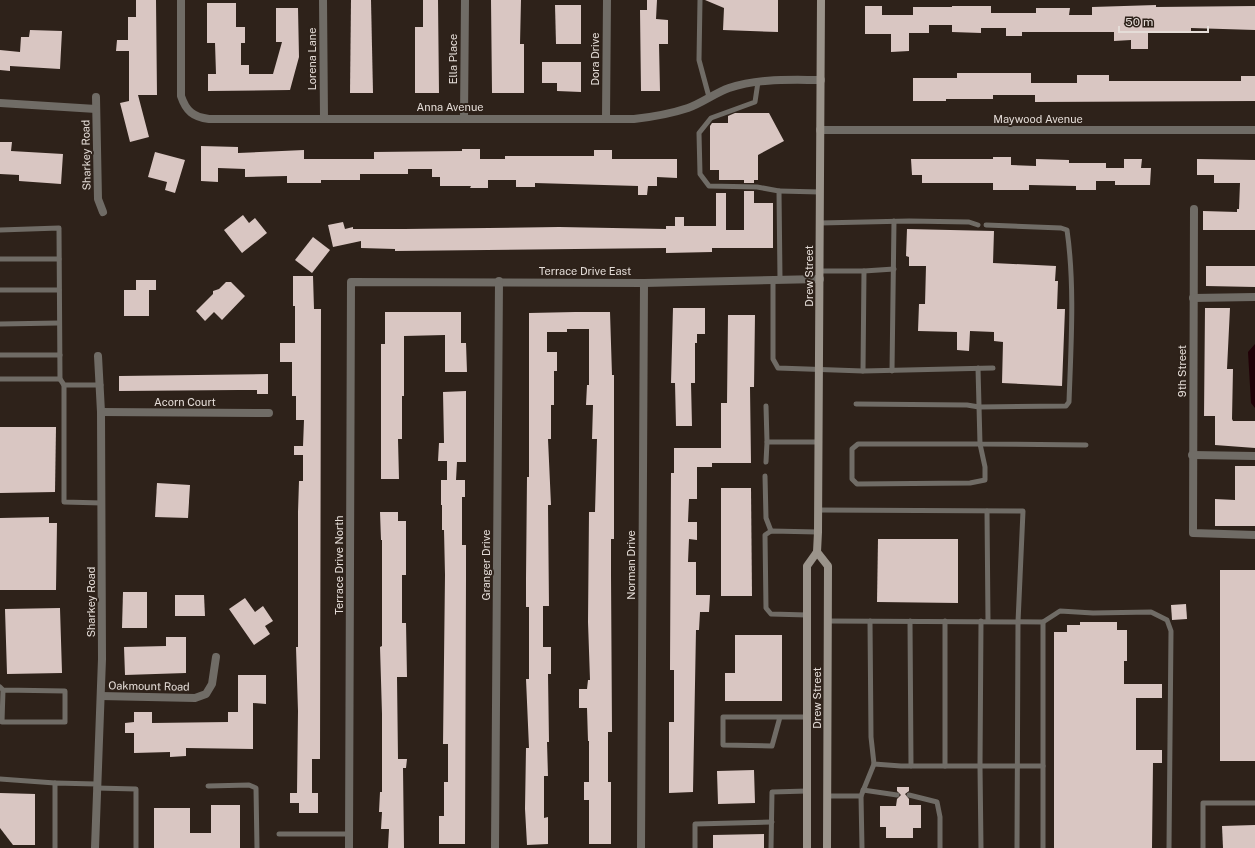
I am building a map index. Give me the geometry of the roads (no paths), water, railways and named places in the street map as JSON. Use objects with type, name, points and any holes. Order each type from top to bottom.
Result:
[{"type":"main road","name":"Drew Street","points":[[807,848],[807,566],[817,552],[818,532],[821,0]]},
{"type":"main road","name":"Drew Street","points":[[817,552],[828,566],[827,848]]},
{"type":"street","name":"Anna Avenue","points":[[181,0],[181,96],[184,105],[190,113],[199,118],[634,119],[658,116],[689,108],[728,88],[758,82],[821,80]]},
{"type":"street","name":"Lorena Lane","points":[[323,0],[324,118]]},
{"type":"street","name":"Ella Place","points":[[464,0],[464,118]]},
{"type":"street","name":"Dora Drive","points":[[606,118],[607,0]]},
{"type":"street","name":"Sharkey Road","points":[[96,97],[98,199],[103,212]]},
{"type":"street","points":[[0,104],[96,109]]},
{"type":"street","name":"Maywood Avenue","points":[[820,130],[1255,130]]},
{"type":"street","name":"9th Street","points":[[1194,209],[1192,455],[1193,533],[1255,535]]},
{"type":"street","name":"Terrace Drive East","points":[[351,282],[499,281],[644,283],[776,280],[820,275]]},
{"type":"street","name":"Granger Drive","points":[[494,848],[499,281]]},
{"type":"street","name":"Terrace Drive North","points":[[349,848],[351,282]]},
{"type":"street","name":"Norman Drive","points":[[641,848],[644,283]]},
{"type":"street","points":[[1193,298],[1255,297]]},
{"type":"street","name":"Sharkey Road","points":[[94,848],[101,696],[101,386],[98,356]]},
{"type":"street","name":"Acorn Court","points":[[101,412],[269,413]]},
{"type":"street","points":[[1192,455],[1255,456]]},
{"type":"street","name":"Oakmount Road","points":[[101,696],[195,698],[206,694],[212,684],[216,657]]},
{"type":"lane","points":[[700,0],[699,60],[709,97]]},
{"type":"lane","points":[[758,82],[755,102],[711,118],[699,133],[700,174],[709,186],[757,187],[779,191],[820,192]]},
{"type":"lane","points":[[779,191],[773,359],[775,366],[782,369],[819,371],[993,368]]},
{"type":"lane","points":[[820,223],[894,221],[968,222],[978,225]]},
{"type":"lane","points":[[892,370],[894,221]]},
{"type":"lane","points":[[856,404],[967,405],[979,407],[1066,406],[1069,402],[1071,331],[1070,246],[1067,230],[1061,228],[986,225]]},
{"type":"lane","points":[[0,230],[59,228],[60,379],[64,386],[64,502],[102,503]]},
{"type":"lane","points":[[0,259],[59,259]]},
{"type":"lane","points":[[820,275],[894,268]]},
{"type":"lane","points":[[862,371],[864,271]]},
{"type":"lane","points":[[0,290],[59,290]]},
{"type":"lane","points":[[0,324],[59,323]]},
{"type":"lane","points":[[0,355],[60,354]]},
{"type":"lane","points":[[978,368],[980,444],[985,467],[985,480],[970,484],[857,484],[852,479],[852,449],[858,444],[980,444],[1086,445]]},
{"type":"lane","points":[[0,380],[60,379]]},
{"type":"lane","points":[[64,386],[101,386]]},
{"type":"lane","points":[[766,406],[766,462]]},
{"type":"lane","points":[[767,442],[819,442]]},
{"type":"lane","points":[[765,476],[766,518],[771,532]]},
{"type":"lane","points":[[818,510],[1023,511],[1018,622],[1016,848]]},
{"type":"lane","points":[[987,511],[988,621]]},
{"type":"lane","points":[[807,615],[771,614],[766,608],[765,535],[771,532],[818,532]]},
{"type":"lane","points":[[828,621],[1043,622],[1060,611],[1093,613],[1151,612],[1167,620],[1171,631],[1169,848]]},
{"type":"lane","points":[[862,848],[861,796],[874,764],[871,737],[870,621]]},
{"type":"lane","points":[[910,621],[911,766]]},
{"type":"lane","points":[[945,621],[945,766]]},
{"type":"lane","points":[[981,621],[981,848]]},
{"type":"lane","points":[[1043,622],[1043,848]]},
{"type":"lane","points":[[1,688],[65,691],[65,722],[1,722],[1,688]]},
{"type":"lane","points":[[780,717],[772,746],[723,745],[724,717],[780,717],[807,717]]},
{"type":"lane","points":[[874,764],[911,766],[1043,766]]},
{"type":"lane","points":[[0,779],[136,789],[136,848]]},
{"type":"lane","points":[[55,783],[55,848]]},
{"type":"lane","points":[[208,786],[249,785],[256,788],[257,848]]},
{"type":"lane","points":[[863,790],[897,795]]},
{"type":"lane","points":[[771,848],[772,792],[807,791]]},
{"type":"lane","points":[[827,796],[861,796]]},
{"type":"lane","points":[[909,796],[937,802],[940,818],[940,848]]},
{"type":"lane","points":[[1203,848],[1203,803],[1255,803]]},
{"type":"lane","points":[[695,848],[694,824],[772,822]]},
{"type":"lane","points":[[279,834],[349,834]]}]
